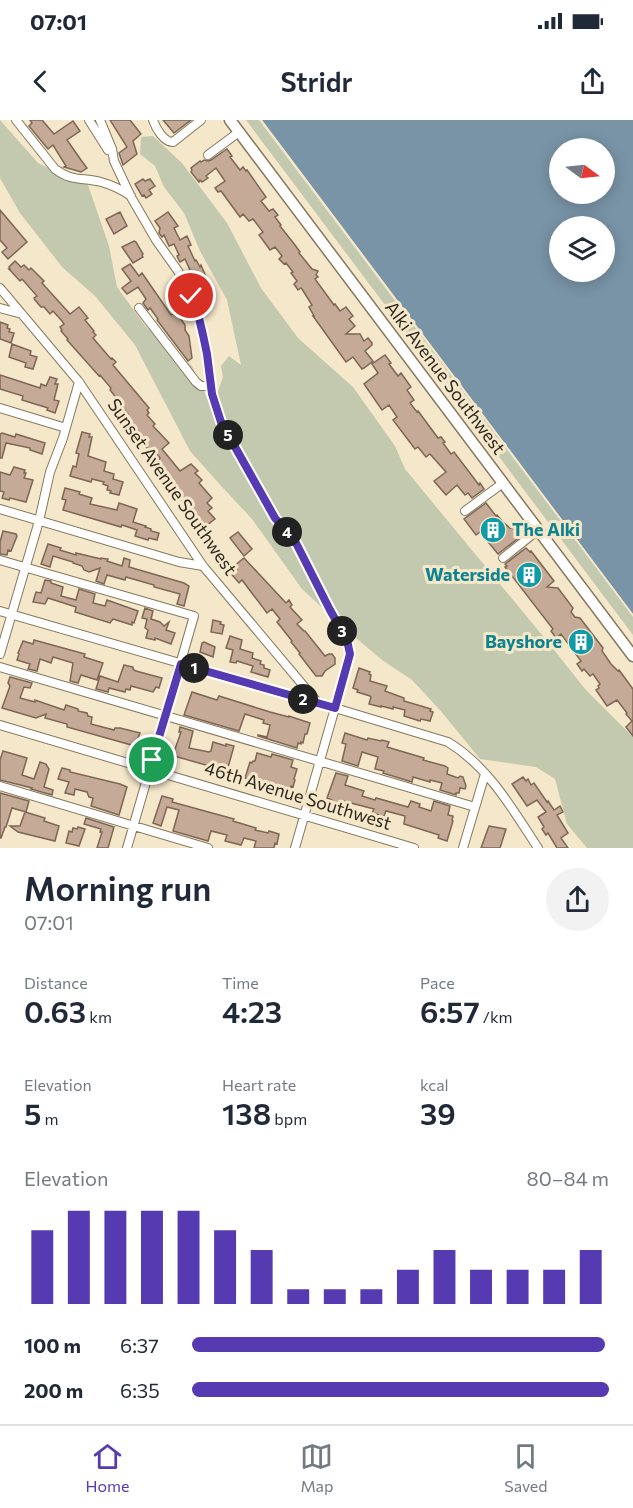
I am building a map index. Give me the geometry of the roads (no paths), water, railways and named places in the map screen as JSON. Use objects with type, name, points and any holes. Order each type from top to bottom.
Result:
[{"type":"main road","name":"Alki Avenue Southwest","points":[[230,120],[633,656]]},
{"type":"street","points":[[16,120],[55,169],[63,175],[111,185],[131,197]]},
{"type":"street","points":[[89,120],[114,160],[131,197],[156,240],[178,271],[191,296],[198,314],[211,386],[221,422],[275,518],[296,543],[347,640],[350,654],[294,848]]},
{"type":"street","points":[[100,120],[114,160]]},
{"type":"street","points":[[153,120],[155,126],[170,143],[201,120]]},
{"type":"street","points":[[208,155],[238,132]]},
{"type":"street","name":"Sunset Avenue Southwest","points":[[0,288],[79,382],[203,566],[318,703]]},
{"type":"street","points":[[0,308],[23,314]]},
{"type":"street","points":[[139,308],[196,382],[201,386],[211,386]]},
{"type":"street","points":[[0,654],[39,520],[50,472],[79,382]]},
{"type":"street","points":[[0,408],[66,428]]},
{"type":"street","points":[[465,511],[503,483]]},
{"type":"street","points":[[0,509],[179,562],[203,566]]},
{"type":"street","points":[[503,558],[538,530]]},
{"type":"street","points":[[0,560],[194,616],[127,848]]},
{"type":"street","points":[[0,611],[448,742],[460,749],[485,774],[506,800],[538,848]]},
{"type":"street","points":[[0,667],[476,807]]},
{"type":"street","name":"46th Avenue Southwest","points":[[0,725],[414,848]]},
{"type":"street","points":[[463,848],[485,774]]},
{"type":"street","points":[[0,786],[208,848]]},
{"type":"water","points":[[262,120],[633,120],[633,614]]},
{"type":"place","name":"The Alki","points":[[493,530]]},
{"type":"place","name":"Waterside","points":[[529,575]]},
{"type":"place","name":"Bayshore","points":[[581,642]]}]
